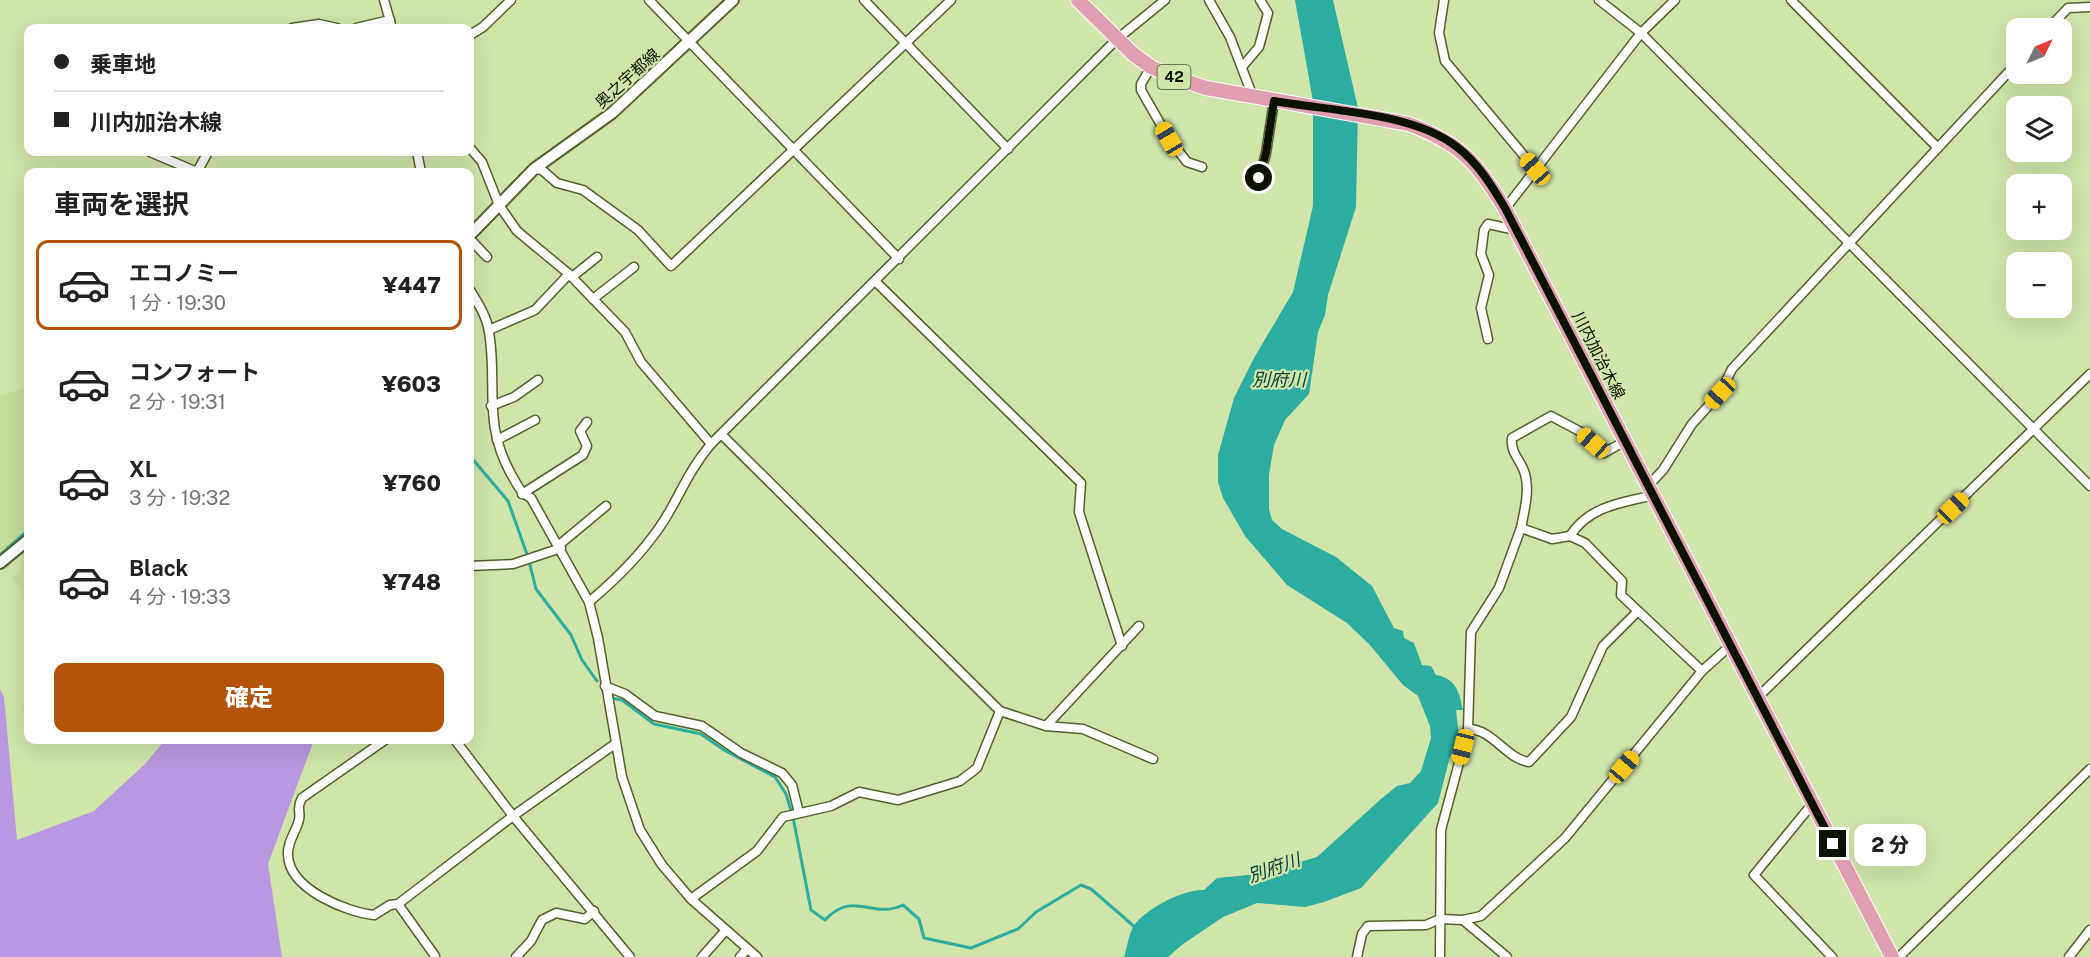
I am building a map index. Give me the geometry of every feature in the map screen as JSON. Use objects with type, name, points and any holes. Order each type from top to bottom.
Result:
[{"type":"main road","name":"川内加治木線","points":[[1078,0],[1116,40],[1151,67],[1206,88],[1409,124],[1457,146],[1488,180],[1505,208],[1892,957]]},
{"type":"street","points":[[384,0],[391,24]]},
{"type":"street","points":[[474,32],[483,27],[512,0]]},
{"type":"street","points":[[649,0],[688,43],[899,259]]},
{"type":"street","name":"奥之宇都線","points":[[499,205],[534,169],[612,113],[733,0]]},
{"type":"street","points":[[864,0],[1008,149]]},
{"type":"street","points":[[534,169],[542,170],[557,183],[583,190],[638,230],[671,266],[951,0]]},
{"type":"street","points":[[589,602],[631,563],[671,509],[697,460],[711,444],[876,282],[1116,40],[1165,0]]},
{"type":"street","points":[[1209,0],[1242,66],[1253,97]]},
{"type":"street","points":[[1242,66],[1259,47],[1268,13],[1260,0]]},
{"type":"street","points":[[1444,0],[1439,33],[1445,61],[1535,169]]},
{"type":"street","points":[[1599,0],[1641,33],[2090,486]]},
{"type":"street","points":[[1505,208],[1641,33],[1675,0]]},
{"type":"street","points":[[1791,0],[1938,148]]},
{"type":"street","points":[[2056,18],[2066,4],[2090,7]]},
{"type":"street","points":[[1151,67],[1141,84],[1141,90],[1169,139],[1186,162],[1202,167]]},
{"type":"street","points":[[1570,536],[1579,521],[1603,507],[1651,491],[1692,424],[1720,393],[1732,369],[2006,75]]},
{"type":"street","points":[[1259,178],[1266,153],[1274,101]]},
{"type":"street","points":[[474,153],[482,162],[499,205],[517,231],[570,275],[625,332],[641,362],[711,444]]},
{"type":"street","points":[[159,156],[188,168]]},
{"type":"street","points":[[474,233],[499,205]]},
{"type":"street","points":[[1488,339],[1481,308],[1489,274],[1481,254],[1484,230],[1488,224],[1516,230]]},
{"type":"street","points":[[474,242],[487,257]]},
{"type":"street","points":[[489,330],[535,310],[570,275],[597,257]]},
{"type":"street","points":[[593,299],[634,267]]},
{"type":"street","points":[[876,282],[1081,483],[1079,512],[1122,646]]},
{"type":"street","points":[[474,296],[482,309],[489,330],[491,406],[497,440],[507,466],[522,494],[531,498],[560,546],[589,602],[598,638],[615,744],[629,803],[640,830],[662,864],[692,899],[757,957]]},
{"type":"street","points":[[1758,697],[2090,374]]},
{"type":"street","points":[[491,406],[514,397],[538,380]]},
{"type":"street","points":[[1440,957],[1441,830],[1468,729],[1471,632],[1499,588],[1521,528],[1527,494],[1525,474],[1511,447],[1512,438],[1551,416],[1581,432],[1604,453],[1625,441]]},
{"type":"street","points":[[497,440],[535,420]]},
{"type":"street","points":[[522,494],[583,455],[587,446],[580,431],[587,422]]},
{"type":"street","points":[[722,435],[1000,711],[1046,726],[1083,729],[1154,759]]},
{"type":"street","points":[[474,566],[513,564],[560,546],[606,506]]},
{"type":"street","points":[[1521,528],[1552,539],[1570,536],[1585,543],[1622,581],[1621,595],[1702,670]]},
{"type":"street","points":[[0,563],[24,543]]},
{"type":"street","points":[[1468,729],[1480,729],[1521,761],[1529,762],[1571,717],[1603,646],[1637,612]]},
{"type":"street","points":[[1046,726],[1139,627]]},
{"type":"street","points":[[1357,957],[1362,934],[1368,926],[1426,925],[1440,919],[1463,921],[1481,916],[1564,838],[1702,670],[1731,645]]},
{"type":"street","points":[[605,686],[625,694],[655,716],[702,726],[741,753],[782,773],[792,785],[797,814]]},
{"type":"street","points":[[692,899],[757,851],[783,817],[831,806],[859,792],[898,800],[960,781],[977,768],[1000,711]]},
{"type":"street","points":[[379,744],[302,798],[297,807],[299,819],[287,855],[293,873],[312,892],[353,912],[374,915],[390,905],[398,904],[513,816],[615,744]]},
{"type":"street","points":[[458,744],[513,816],[630,957]]},
{"type":"street","points":[[1899,957],[2090,769]]},
{"type":"street","points":[[1813,803],[1754,875],[1832,957]]},
{"type":"street","points":[[398,904],[435,956]]},
{"type":"street","points":[[516,957],[531,941],[542,920],[556,913],[585,919],[594,911]]},
{"type":"street","points":[[1463,921],[1507,957]]},
{"type":"street","points":[[702,957],[726,930]]},
{"type":"street","points":[[2068,957],[2090,930]]},
{"type":"street","points":[[740,957],[747,949]]},
{"type":"street","points":[[426,957],[441,957]]},
{"type":"shaded area","points":[[24,389],[24,534],[0,557],[0,395]]},
{"type":"shaded area","points":[[24,552],[24,602],[20,589],[12,577],[21,570],[21,555]]},
{"type":"shaded area","points":[[0,689],[4,697],[17,840],[94,811],[145,764],[162,744],[313,744],[268,864],[282,957],[0,957]]},
{"type":"water","name":"別府川","points":[[1295,0],[1333,0],[1358,108],[1356,207],[1318,332],[1309,394],[1285,420],[1274,445],[1269,475],[1269,509],[1272,520],[1282,529],[1336,557],[1372,586],[1394,628],[1403,631],[1404,638],[1414,643],[1422,665],[1431,666],[1436,675],[1448,679],[1456,687],[1463,710],[1456,710],[1459,737],[1450,757],[1438,803],[1361,888],[1305,907],[1257,903],[1223,917],[1168,957],[1124,957],[1132,929],[1137,922],[1164,902],[1196,890],[1204,890],[1217,878],[1259,874],[1317,857],[1397,786],[1410,783],[1421,771],[1431,738],[1430,726],[1418,696],[1403,685],[1369,644],[1347,623],[1287,585],[1245,536],[1223,498],[1218,482],[1218,455],[1234,398],[1254,358],[1293,292],[1313,206],[1313,101]]},
{"type":"waterway","points":[[474,461],[508,501],[528,557],[536,589],[571,635],[582,660],[597,681]]},
{"type":"waterway","points":[[0,555],[24,534]]},
{"type":"waterway","points":[[611,698],[622,700],[654,724],[701,734],[724,750],[775,777],[786,794],[793,817],[811,910],[825,920],[835,911],[845,907],[892,909],[903,905],[919,919],[924,938],[971,948],[1018,929],[1036,912],[1081,885],[1091,889],[1136,928]]},
{"type":"route","points":[[1259,178],[1266,153],[1274,101],[1409,124],[1457,146],[1473,162],[1488,180],[1505,208],[1833,844]]}]
